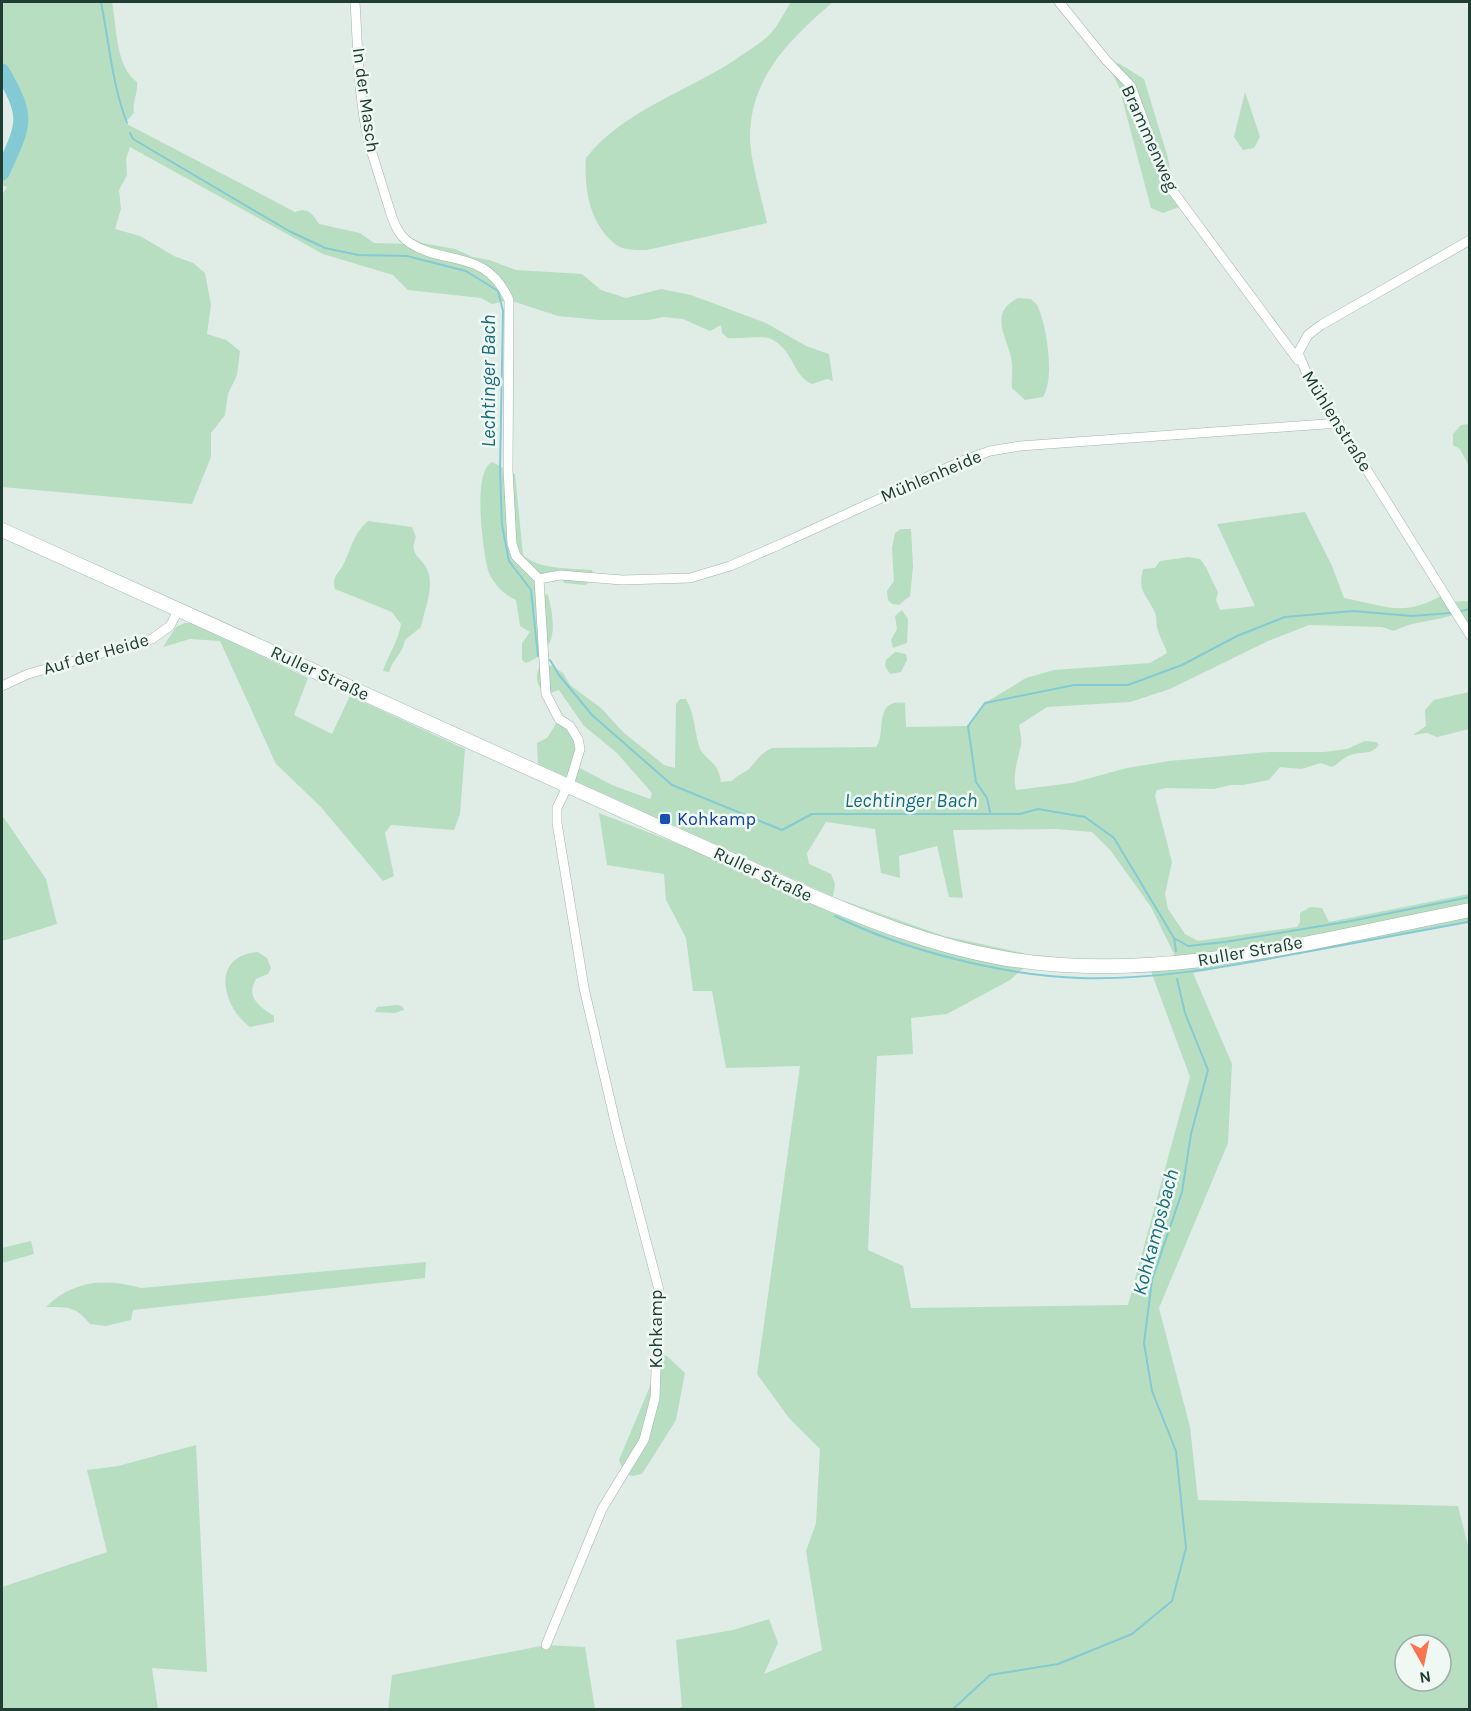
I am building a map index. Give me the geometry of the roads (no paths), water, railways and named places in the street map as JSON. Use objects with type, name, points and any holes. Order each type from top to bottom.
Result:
[{"type":"main road","name":"Ruller Straße","points":[[2,530],[567,786],[868,919],[936,942],[1030,962],[1102,966],[1171,964],[1267,949],[1470,910]]},
{"type":"street","name":"In der Masch","points":[[355,2],[359,74],[369,141],[394,223],[401,236],[411,244],[473,261],[496,279],[508,300],[508,470],[512,544],[516,556],[539,579]]},
{"type":"street","name":"Brammenweg","points":[[1059,2],[1106,60],[1131,86],[1164,177],[1301,364]]},
{"type":"street","name":"Mühlenstraße","points":[[1470,240],[1321,325],[1302,344],[1298,353],[1301,364],[1470,635]]},
{"type":"street","name":"Mühlenheide","points":[[539,579],[560,575],[622,580],[690,578],[750,557],[943,468],[990,452],[1020,446],[1339,423]]},
{"type":"street","points":[[539,579],[546,694],[559,719],[570,726],[578,739],[580,749],[567,786]]},
{"type":"street","name":"Auf der Heide","points":[[2,686],[28,674],[152,639],[170,626],[179,609]]},
{"type":"street","name":"Kohkamp","points":[[546,1645],[602,1509],[644,1440],[655,1398],[659,1290],[617,1130],[584,988],[557,823],[557,808],[567,786]]},
{"type":"waterway","name":"Lechtinger Bach","points":[[101,2],[114,78],[127,123]]},
{"type":"waterway","points":[[2,71],[17,100],[21,122],[2,173]]},
{"type":"waterway","name":"Lechtinger Bach","points":[[130,133],[133,139],[289,231],[325,248],[358,255],[407,256],[466,271],[498,291],[503,311],[500,470],[502,525],[509,561],[531,590],[538,656]]},
{"type":"waterway","name":"Lechtinger Bach","points":[[1461,611],[1470,609]]},
{"type":"waterway","name":"Lechtinger Bach","points":[[990,812],[987,798],[976,782],[968,726],[985,703],[1074,685],[1128,685],[1182,665],[1237,636],[1285,617],[1353,611],[1412,616],[1450,613]]},
{"type":"waterway","name":"Lechtinger Bach","points":[[550,660],[559,675],[592,715],[672,785],[782,830],[812,814],[1020,814],[1038,809],[1085,817],[1114,838],[1174,938],[1176,951]]},
{"type":"waterway","points":[[1174,938],[1188,946],[1225,942],[1351,921],[1470,897]]},
{"type":"waterway","points":[[835,916],[891,940],[955,959],[1020,972],[1081,978],[1133,977],[1211,969],[1468,922]]},
{"type":"waterway","name":"Kohkampsbach","points":[[952,1710],[990,1675],[1058,1664],[1132,1634],[1172,1601],[1186,1548],[1176,1451],[1152,1391],[1144,1343],[1152,1280],[1182,1192],[1191,1134],[1208,1070],[1185,1013],[1177,979]]},
{"type":"place","name":"Kohkamp","points":[[665,819]]}]
